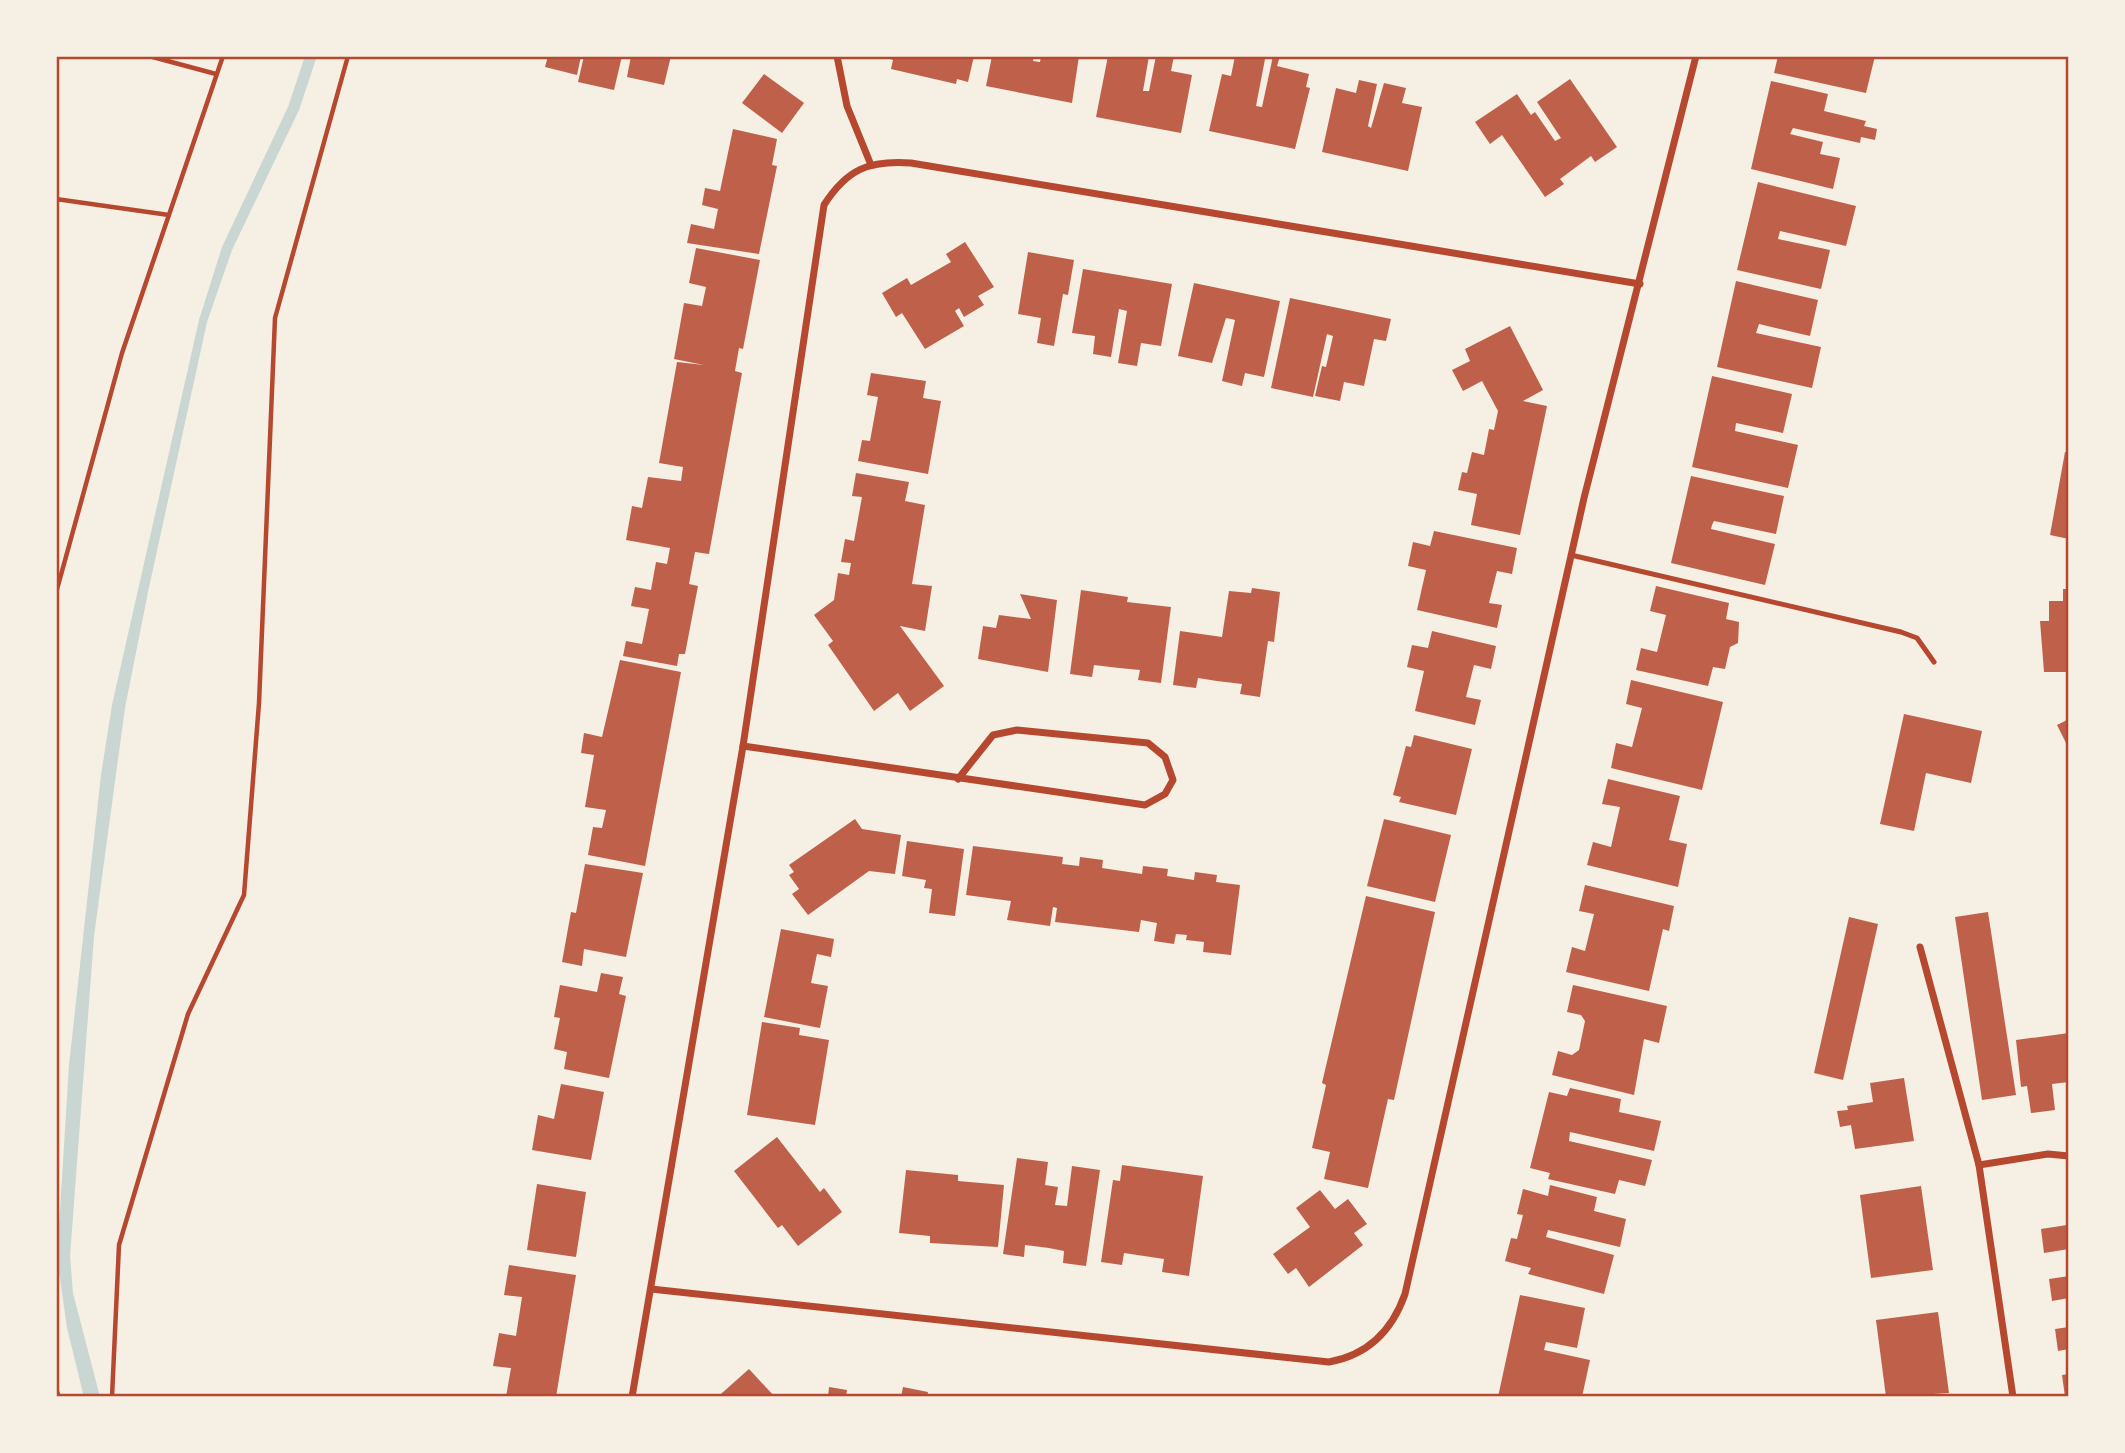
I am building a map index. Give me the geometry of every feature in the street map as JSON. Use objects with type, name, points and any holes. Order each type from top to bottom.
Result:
[{"type":"street","points":[[837,56],[847,106],[872,165]]},
{"type":"street","points":[[651,1289],[1329,1362],[1355,1355],[1386,1331],[1405,1294],[1571,555],[1696,56]]},
{"type":"street","points":[[632,1397],[743,746],[824,205],[838,183],[884,161],[911,163],[1640,284]]},
{"type":"street","points":[[743,746],[958,779],[1145,805],[1165,794],[1173,780],[1165,757],[1147,743],[1017,730],[993,735],[958,779]]},
{"type":"street","points":[[1920,947],[1979,1165],[2013,1397]]},
{"type":"street","points":[[1979,1165],[2048,1154],[2069,1156]]},
{"type":"lane","points":[[1571,555],[1901,632],[1917,638],[1934,662]]},
{"type":"path","points":[[149,56],[216,74]]},
{"type":"path","points":[[56,593],[122,352],[223,56]]},
{"type":"path","points":[[112,1397],[119,1245],[188,1014],[244,895],[260,703],[275,318],[348,56]]},
{"type":"path","points":[[56,199],[169,215]]},
{"type":"path","points":[[56,1389],[59,1397]]},
{"type":"shaded area","points":[[305,56],[317,56],[299,110],[232,250],[207,322],[125,708],[94,936],[70,1256],[73,1293],[100,1397],[84,1397],[67,1328],[57,1258],[69,1065],[101,775],[112,705],[199,320],[222,247],[288,107]]},
{"type":"building","points":[[548,56],[581,56],[577,75],[545,67]]},
{"type":"building","points":[[584,56],[622,56],[614,90],[578,82]]},
{"type":"building","points":[[631,56],[671,56],[664,85],[627,77]]},
{"type":"building","points":[[881,56],[974,56],[968,82],[957,79],[956,84],[891,69],[893,60]]},
{"type":"building","points":[[992,56],[1034,56],[1033,61],[1040,62],[1041,56],[1079,56],[1072,103],[986,86]]},
{"type":"building","points":[[1108,56],[1149,56],[1143,91],[1149,91],[1156,56],[1174,56],[1171,71],[1192,75],[1181,133],[1096,117]]},
{"type":"building","points":[[1235,56],[1265,59],[1256,106],[1262,107],[1273,56],[1280,56],[1277,66],[1309,74],[1306,87],[1310,88],[1295,149],[1209,131],[1222,74],[1231,76]]},
{"type":"building","points":[[1778,56],[1875,56],[1866,93],[1774,73]]},
{"type":"building","points":[[764,74],[804,103],[782,133],[742,103]]},
{"type":"building","points":[[1570,79],[1617,147],[1595,162],[1591,156],[1560,179],[1564,184],[1545,197],[1502,135],[1490,144],[1475,122],[1517,94],[1531,115],[1535,112],[1555,141],[1561,138],[1537,102]]},
{"type":"building","points":[[1359,80],[1377,84],[1368,126],[1371,128],[1384,83],[1406,88],[1402,103],[1422,107],[1408,171],[1322,152],[1336,88],[1356,93]]},
{"type":"building","points":[[1771,81],[1828,94],[1824,111],[1866,121],[1864,126],[1877,129],[1875,140],[1861,137],[1860,143],[1793,128],[1790,134],[1823,142],[1820,154],[1840,158],[1833,189],[1751,169]]},
{"type":"building","points":[[733,129],[777,139],[772,165],[777,166],[759,254],[687,243],[691,224],[714,229],[718,209],[702,205],[705,188],[720,191]]},
{"type":"building","points":[[1758,182],[1856,206],[1846,246],[1780,231],[1778,239],[1830,250],[1821,289],[1737,270]]},
{"type":"building","points":[[965,242],[994,287],[978,296],[984,305],[964,317],[959,308],[955,311],[964,326],[925,349],[902,313],[896,317],[882,293],[907,278],[911,285],[951,262],[946,254]]},
{"type":"building","points":[[696,248],[760,260],[743,349],[739,348],[735,371],[742,373],[709,554],[695,552],[689,584],[698,586],[685,654],[679,654],[677,666],[623,656],[626,641],[642,644],[649,609],[631,606],[635,587],[651,590],[656,562],[667,564],[670,548],[626,540],[632,506],[642,508],[648,477],[681,481],[683,467],[659,463],[677,362],[704,365],[674,359],[684,303],[702,306],[706,287],[689,283]]},
{"type":"building","points":[[1028,252],[1074,260],[1068,295],[1063,294],[1054,346],[1037,343],[1041,318],[1018,314]]},
{"type":"building","points":[[1083,269],[1172,284],[1161,346],[1141,343],[1137,366],[1118,363],[1127,311],[1119,309],[1111,357],[1093,354],[1095,336],[1072,333]]},
{"type":"building","points":[[1736,281],[1818,300],[1810,336],[1759,324],[1756,333],[1821,347],[1812,388],[1717,367]]},
{"type":"building","points":[[1194,283],[1280,301],[1264,377],[1245,373],[1242,386],[1222,381],[1235,320],[1231,319],[1226,318],[1212,363],[1178,356]]},
{"type":"building","points":[[1290,298],[1391,319],[1386,341],[1374,339],[1364,386],[1344,382],[1340,401],[1315,396],[1322,366],[1326,367],[1333,336],[1327,334],[1313,397],[1271,388]]},
{"type":"building","points":[[1510,326],[1543,390],[1523,401],[1547,406],[1520,535],[1471,525],[1477,494],[1458,490],[1462,472],[1467,473],[1472,452],[1484,455],[1489,429],[1494,430],[1498,411],[1482,381],[1463,391],[1452,370],[1470,361],[1465,349]]},
{"type":"building","points":[[871,373],[926,381],[923,398],[941,401],[928,474],[858,461],[862,440],[870,441],[878,397],[867,395]]},
{"type":"building","points":[[1712,376],[1792,394],[1783,433],[1736,423],[1735,431],[1798,445],[1788,488],[1692,467]]},
{"type":"building","points":[[2065,452],[2069,453],[2069,539],[2050,535]]},
{"type":"building","points":[[856,473],[909,482],[905,501],[925,505],[912,584],[932,586],[925,631],[900,626],[944,686],[910,711],[898,693],[874,711],[828,645],[833,641],[814,615],[834,600],[838,573],[849,575],[851,563],[841,562],[845,539],[854,541],[862,497],[852,496]]},
{"type":"building","points":[[1691,476],[1784,496],[1776,534],[1714,521],[1711,529],[1775,544],[1765,585],[1671,563]]},
{"type":"building","points":[[1434,531],[1517,548],[1512,574],[1497,571],[1489,603],[1502,605],[1497,628],[1417,610],[1426,570],[1408,566],[1413,542],[1430,546]]},
{"type":"building","points":[[1656,586],[1729,603],[1726,619],[1739,622],[1738,643],[1730,647],[1725,669],[1713,667],[1708,686],[1636,670],[1641,648],[1657,652],[1666,615],[1650,611]]},
{"type":"building","points":[[1252,588],[1280,592],[1274,642],[1268,641],[1260,697],[1240,694],[1242,684],[1198,678],[1196,688],[1173,685],[1180,631],[1222,637],[1229,591],[1251,593]]},
{"type":"building","points":[[2063,589],[2069,589],[2069,672],[2044,672],[2040,621],[2049,621],[2049,601],[2063,601]]},
{"type":"building","points":[[1081,590],[1128,597],[1127,602],[1171,607],[1161,683],[1138,680],[1140,670],[1094,665],[1092,677],[1070,674]]},
{"type":"building","points":[[1020,594],[1057,600],[1048,672],[978,659],[983,626],[996,628],[999,615],[1031,619]]},
{"type":"building","points":[[1432,631],[1496,646],[1491,669],[1474,665],[1466,697],[1481,700],[1475,725],[1415,711],[1424,671],[1407,667],[1412,645],[1428,648]]},
{"type":"building","points":[[620,660],[681,672],[645,866],[588,855],[593,827],[602,828],[606,810],[585,807],[594,755],[581,753],[584,733],[602,737]]},
{"type":"building","points":[[1631,680],[1723,702],[1702,790],[1611,768],[1616,743],[1632,747],[1642,708],[1626,704]]},
{"type":"building","points":[[1904,714],[1982,731],[1971,783],[1926,773],[1914,831],[1880,824]]},
{"type":"building","points":[[2069,719],[2069,749],[2057,725]]},
{"type":"building","points":[[1414,735],[1472,749],[1456,815],[1399,802],[1401,797],[1393,795],[1406,746],[1411,747]]},
{"type":"building","points":[[1608,779],[1680,796],[1669,840],[1687,844],[1678,887],[1587,865],[1593,842],[1611,847],[1620,807],[1602,804]]},
{"type":"building","points":[[855,819],[862,829],[901,835],[895,874],[869,871],[808,915],[792,894],[799,889],[789,875],[794,872],[789,865]]},
{"type":"building","points":[[1384,819],[1451,835],[1435,902],[1367,886]]},
{"type":"building","points":[[907,841],[964,849],[955,916],[929,913],[932,889],[924,888],[926,880],[902,876]]},
{"type":"building","points":[[973,846],[1063,857],[1062,864],[1079,866],[1080,857],[1103,860],[1102,868],[1142,874],[1143,866],[1168,869],[1167,876],[1194,880],[1195,872],[1217,875],[1216,882],[1240,885],[1231,955],[1203,952],[1204,942],[1186,940],[1187,935],[1176,934],[1174,944],[1154,941],[1157,923],[1141,920],[1139,932],[1055,922],[1057,908],[1053,907],[1050,926],[1007,920],[1011,901],[966,895]]},
{"type":"building","points":[[585,864],[643,873],[626,957],[584,949],[582,966],[562,962],[571,912],[576,913]]},
{"type":"building","points":[[1585,885],[1674,906],[1669,931],[1663,929],[1649,991],[1566,972],[1572,947],[1585,951],[1594,914],[1579,911]]},
{"type":"building","points":[[1366,896],[1435,912],[1394,1100],[1388,1099],[1368,1188],[1324,1179],[1330,1152],[1312,1148],[1326,1085],[1322,1083]]},
{"type":"building","points":[[1988,912],[2016,1095],[1982,1100],[1955,917]]},
{"type":"building","points":[[1849,917],[1878,924],[1843,1080],[1814,1073]]},
{"type":"building","points":[[781,929],[834,939],[831,957],[817,954],[811,983],[828,986],[820,1028],[764,1017]]},
{"type":"building","points":[[601,973],[623,977],[619,994],[626,996],[609,1078],[564,1069],[567,1052],[554,1049],[560,1018],[554,1017],[560,985],[597,992]]},
{"type":"building","points":[[1573,985],[1667,1006],[1659,1043],[1644,1039],[1634,1095],[1552,1075],[1558,1051],[1572,1055],[1579,1050],[1585,1021],[1581,1015],[1567,1012]]},
{"type":"building","points":[[762,1022],[800,1028],[799,1035],[829,1040],[815,1125],[747,1115]]},
{"type":"building","points":[[2069,1033],[2069,1082],[2052,1084],[2055,1110],[2031,1113],[2027,1086],[2021,1087],[2016,1040]]},
{"type":"building","points":[[1904,1078],[1914,1141],[1855,1149],[1851,1125],[1840,1127],[1837,1111],[1848,1110],[1847,1106],[1873,1102],[1870,1083]]},
{"type":"building","points":[[561,1084],[604,1092],[591,1160],[532,1150],[538,1115],[554,1119]]},
{"type":"building","points":[[1570,1088],[1621,1099],[1619,1112],[1661,1121],[1654,1151],[1570,1132],[1569,1141],[1652,1160],[1645,1186],[1619,1180],[1615,1194],[1548,1179],[1550,1173],[1530,1168],[1549,1092],[1567,1096]]},
{"type":"building","points":[[777,1137],[820,1192],[824,1188],[842,1212],[798,1246],[782,1225],[778,1228],[734,1171]]},
{"type":"building","points":[[1017,1158],[1048,1162],[1045,1185],[1058,1187],[1055,1205],[1067,1206],[1072,1166],[1100,1170],[1086,1266],[1063,1263],[1064,1251],[1049,1248],[1025,1245],[1024,1257],[1003,1254]]},
{"type":"building","points":[[1122,1165],[1203,1176],[1189,1276],[1162,1272],[1164,1259],[1124,1253],[1122,1265],[1101,1262],[1113,1180],[1120,1181]]},
{"type":"building","points":[[906,1170],[958,1175],[958,1181],[1004,1185],[998,1247],[930,1243],[930,1236],[899,1233]]},
{"type":"building","points":[[537,1184],[586,1192],[576,1257],[527,1250]]},
{"type":"building","points":[[1550,1185],[1597,1197],[1594,1211],[1626,1219],[1620,1247],[1548,1230],[1546,1237],[1614,1255],[1604,1294],[1528,1274],[1531,1268],[1505,1261],[1511,1238],[1517,1239],[1523,1215],[1517,1214],[1523,1189],[1548,1196]]},
{"type":"building","points":[[1921,1186],[1933,1270],[1871,1278],[1860,1195]]},
{"type":"building","points":[[1320,1190],[1335,1209],[1348,1199],[1367,1224],[1354,1233],[1363,1245],[1309,1287],[1296,1268],[1288,1274],[1273,1254],[1310,1227],[1296,1208]]},
{"type":"building","points":[[2066,1217],[2069,1217],[2069,1249],[2044,1253],[2041,1229],[2067,1225]]},
{"type":"building","points":[[509,1265],[576,1275],[556,1397],[506,1397],[511,1368],[493,1366],[499,1333],[516,1336],[522,1297],[504,1295]]},
{"type":"building","points":[[2069,1276],[2069,1298],[2052,1301],[2049,1279]]},
{"type":"building","points":[[1520,1295],[1585,1308],[1577,1348],[1546,1342],[1544,1350],[1590,1360],[1582,1397],[1498,1397]]},
{"type":"building","points":[[1938,1312],[1949,1393],[1886,1397],[1876,1320]]},
{"type":"building","points":[[2069,1327],[2069,1349],[2058,1351],[2055,1329]]},
{"type":"building","points":[[749,1369],[775,1397],[718,1397],[722,1393]]},
{"type":"building","points":[[2069,1374],[2069,1397],[2065,1397],[2062,1375]]},
{"type":"building","points":[[829,1387],[847,1390],[846,1397],[828,1397]]},
{"type":"building","points":[[903,1387],[928,1392],[927,1397],[901,1397]]}]
